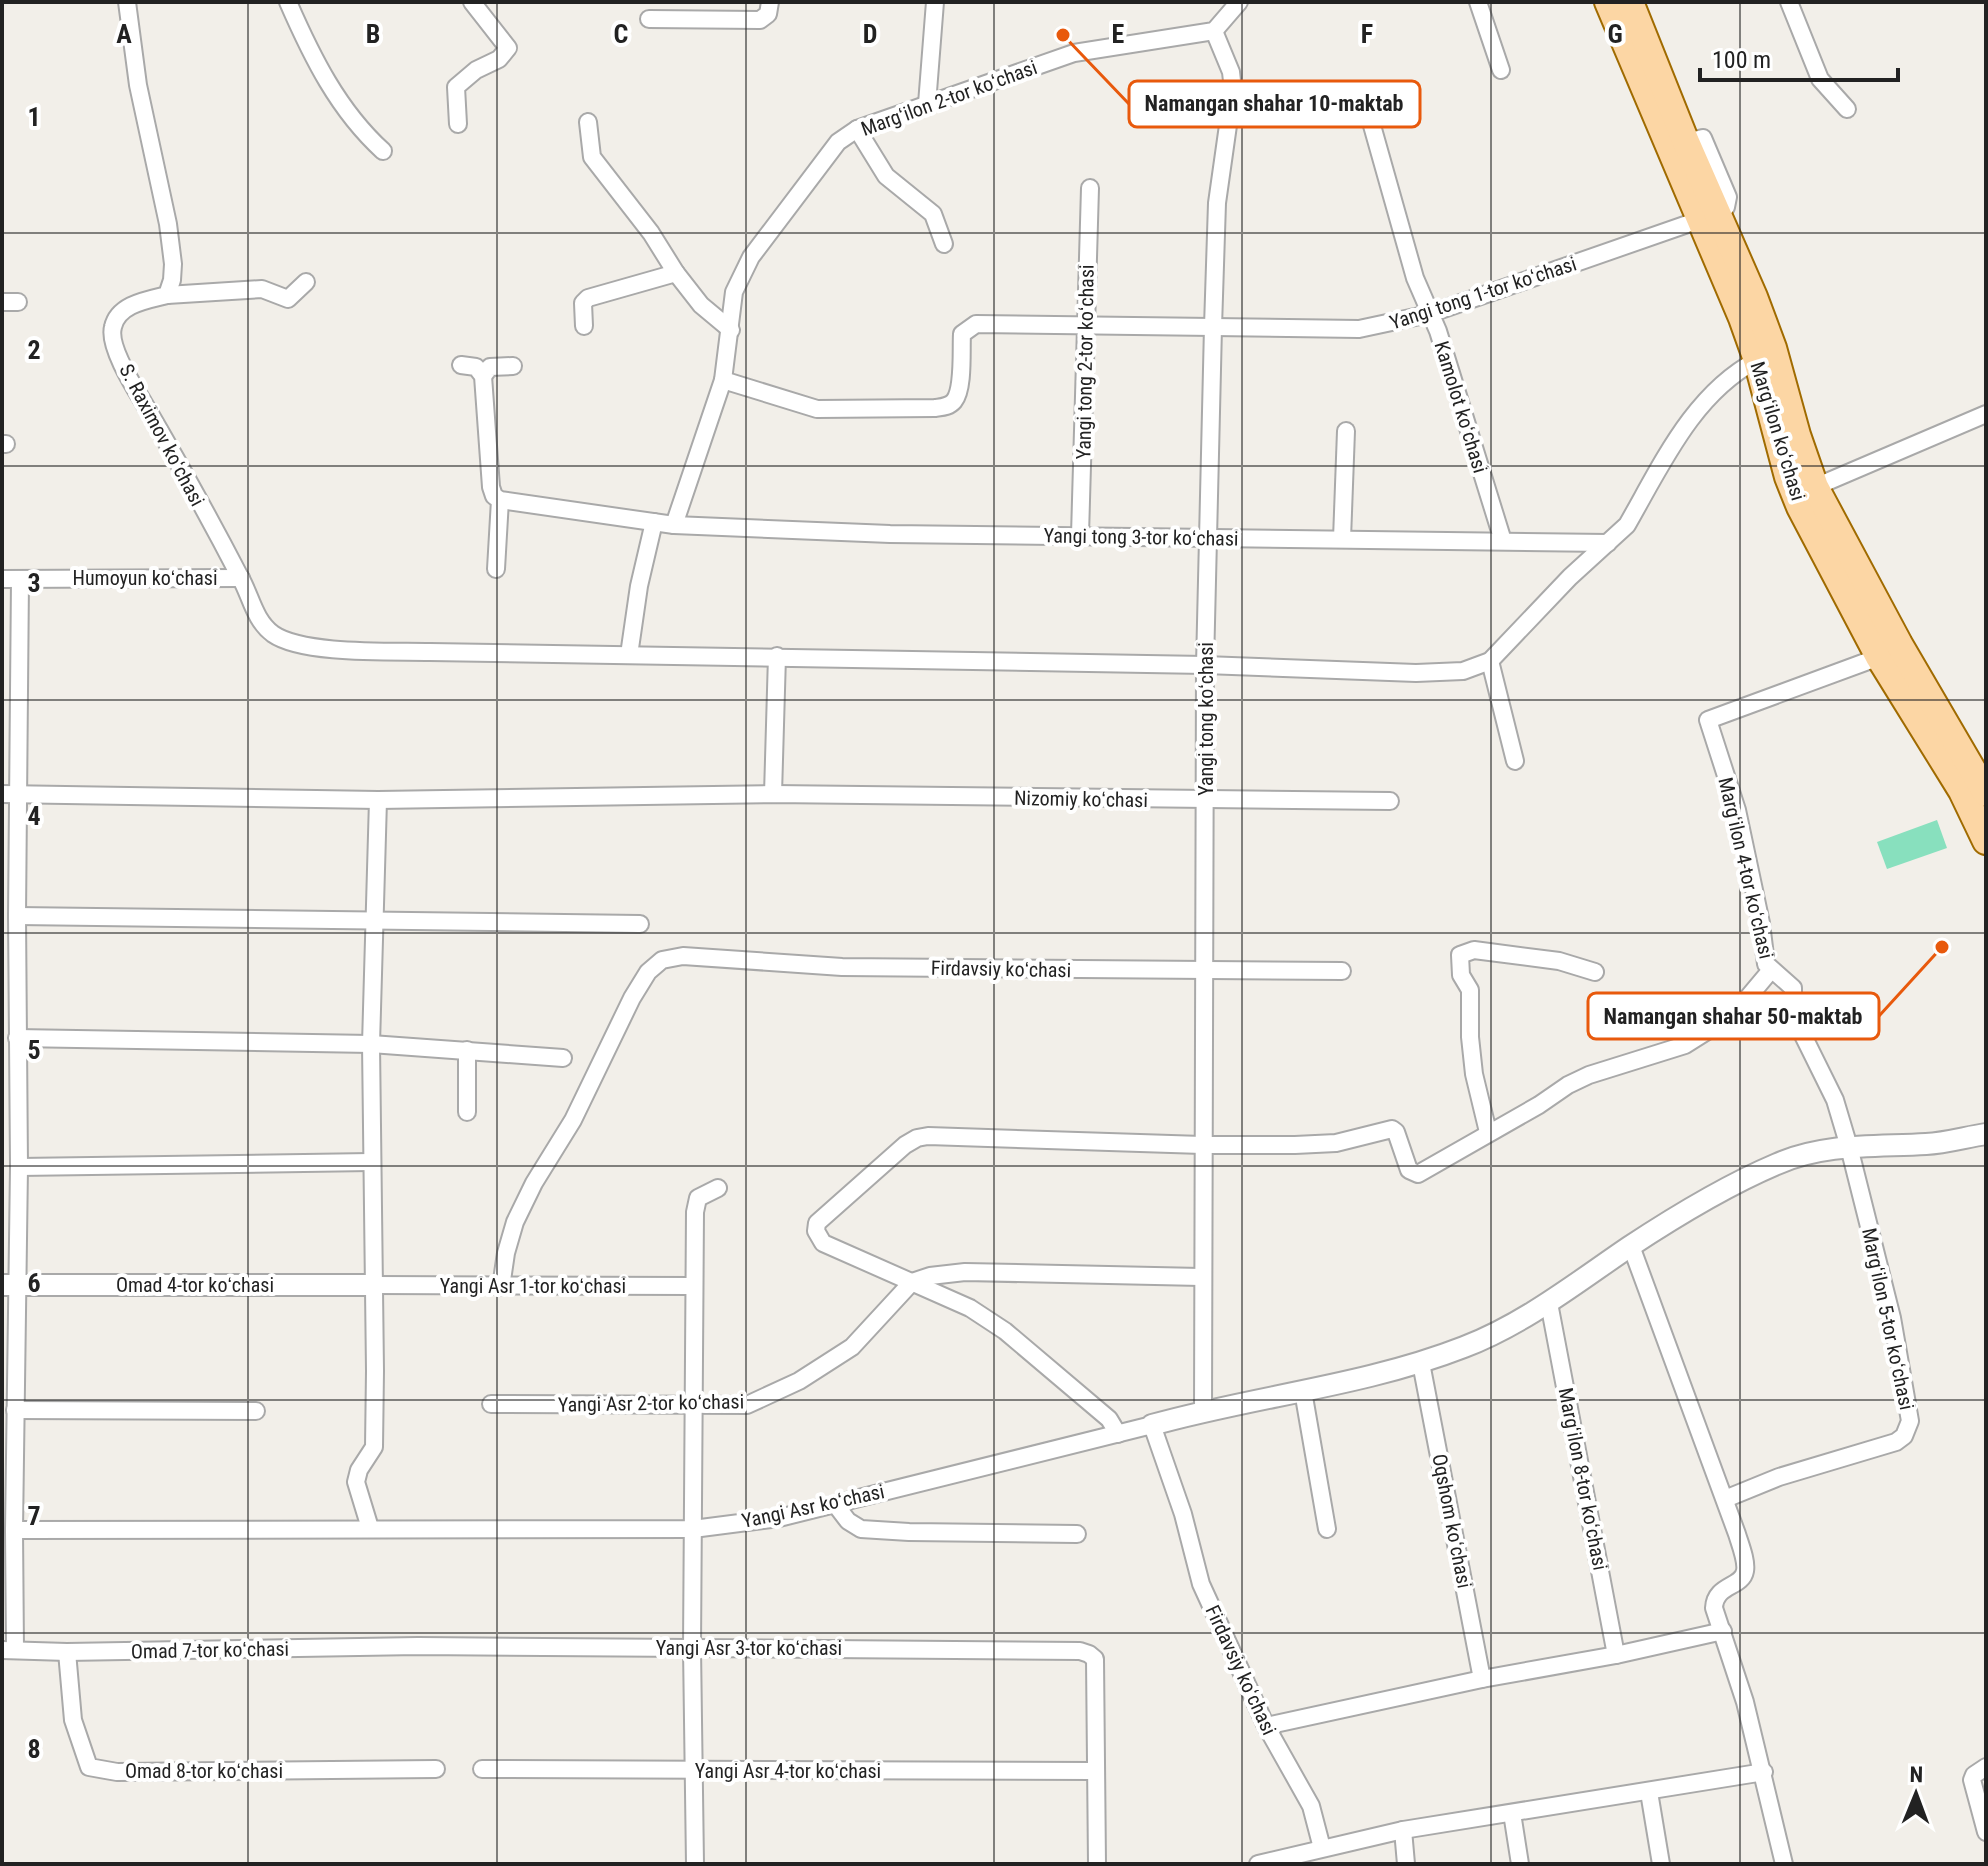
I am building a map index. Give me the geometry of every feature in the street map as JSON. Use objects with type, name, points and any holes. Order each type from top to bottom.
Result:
[{"type":"main road","name":"Margʻilon koʻchasi","points":[[1608,2],[1773,348],[1815,487],[1899,644],[1986,793]]},
{"type":"main road","name":"Margʻilon koʻchasi","points":[[1630,2],[1686,142],[1757,360],[1774,428],[1800,507],[1879,657],[1962,791],[1986,841]]},
{"type":"street","points":[[127,2],[138,85],[168,224],[173,264],[167,295],[262,289],[288,299],[306,282]]},
{"type":"street","points":[[288,2],[318,69],[347,114],[383,151]]},
{"type":"street","points":[[458,124],[456,87],[476,70],[499,59],[508,48],[472,2]]},
{"type":"street","points":[[649,19],[760,20],[768,14],[770,2]]},
{"type":"street","points":[[927,104],[935,2]]},
{"type":"street","points":[[1214,31],[1239,2]]},
{"type":"street","points":[[1478,2],[1501,70]]},
{"type":"street","points":[[1793,4],[1820,79],[1847,109]]},
{"type":"street","name":"Margʻilon 2-tor koʻchasi","points":[[674,525],[723,380],[734,292],[751,257],[838,142],[857,129],[1074,53],[1214,31]]},
{"type":"street","name":"Yangi tong koʻchasi","points":[[1203,1411],[1205,665],[1217,203],[1233,90],[1231,72],[1214,31]]},
{"type":"street","name":"Kamolot koʻchasi","points":[[1362,90],[1415,278],[1438,331],[1503,541]]},
{"type":"street","points":[[588,122],[592,157],[651,233],[701,305],[731,330]]},
{"type":"street","points":[[857,129],[886,176],[933,214],[944,244]]},
{"type":"street","name":"Yangi tong 2-tor koʻchasi","points":[[1080,535],[1090,188]]},
{"type":"street","name":"Yangi tong 1-tor koʻchasi","points":[[723,380],[817,409],[947,406],[954,401],[959,390],[962,334],[976,324],[1359,329],[1429,314],[1708,216]]},
{"type":"street","points":[[584,326],[583,303],[588,298],[676,273]]},
{"type":"street","name":"S. Raximov koʻchasi","points":[[167,295],[123,309],[113,328],[113,341],[136,391],[241,578],[261,623],[276,636],[337,650],[1205,665],[1416,673],[1463,671],[1490,661]]},
{"type":"street","points":[[1515,761],[1490,661],[1570,577],[1627,525],[1681,429],[1737,370],[1757,360]]},
{"type":"street","points":[[461,365],[476,367],[483,376],[491,487],[494,496],[500,500],[496,569]]},
{"type":"street","points":[[483,376],[490,367],[513,366]]},
{"type":"street","points":[[1815,487],[1986,414]]},
{"type":"street","points":[[1342,539],[1346,431]]},
{"type":"street","name":"Yangi tong 3-tor koʻchasi","points":[[500,500],[674,525],[890,534],[1608,543]]},
{"type":"street","points":[[629,655],[639,586],[654,522]]},
{"type":"street","name":"Humoyun koʻchasi","points":[[2,579],[241,578]]},
{"type":"street","points":[[9,1650],[15,1410],[9,1285],[19,1167],[17,1038],[9,944],[17,916],[10,794],[20,579]]},
{"type":"street","points":[[773,794],[777,656]]},
{"type":"street","name":"Margʻilon 4-tor koʻchasi","points":[[1202,1145],[1320,1144],[1392,1129],[1396,1132],[1409,1170],[1418,1174],[1589,1075],[1685,1045],[1712,1028],[1745,1001],[1771,970],[1766,964],[1761,923],[1737,810],[1708,720],[1879,657]]},
{"type":"street","name":"Nizomiy koʻchasi","points":[[10,794],[378,800],[773,794],[1390,801]]},
{"type":"street","points":[[370,1528],[356,1482],[359,1470],[374,1447],[371,1044],[378,800]]},
{"type":"street","points":[[17,916],[640,924]]},
{"type":"street","points":[[1488,1132],[1474,1074],[1470,990],[1461,975],[1460,955],[1474,950],[1566,962],[1595,972]]},
{"type":"street","name":"Firdavsiy koʻchasi","points":[[501,1287],[506,1253],[521,1209],[573,1120],[632,998],[648,972],[662,960],[683,956],[842,967],[1342,971]]},
{"type":"street","name":"Margʻilon 5-tor koʻchasi","points":[[1725,1499],[1779,1477],[1896,1442],[1904,1436],[1910,1421],[1892,1318],[1835,1100],[1793,1015],[1793,988],[1771,970]]},
{"type":"street","points":[[17,1038],[371,1044],[563,1058]]},
{"type":"street","points":[[467,1050],[467,1112]]},
{"type":"street","points":[[1152,1425],[1421,1363],[1467,1346],[1549,1303],[1698,1204],[1779,1163],[1819,1150],[1930,1144],[1986,1134]]},
{"type":"street","points":[[1118,1434],[1109,1419],[1005,1331],[970,1308],[823,1243],[816,1231],[817,1223],[905,1145],[917,1138],[1202,1145]]},
{"type":"street","points":[[19,1167],[371,1162]]},
{"type":"street","points":[[695,1864],[693,1286],[696,1202],[718,1188]]},
{"type":"street","points":[[1631,1246],[1737,1534],[1745,1571],[1742,1578],[1721,1591],[1715,1599],[1714,1608],[1764,1772],[1784,1864]]},
{"type":"street","points":[[912,1282],[930,1276],[965,1272],[1201,1277]]},
{"type":"street","name":"Yangi Asr 2-tor koʻchasi","points":[[491,1404],[747,1405],[799,1381],[852,1347],[912,1282]]},
{"type":"street","name":"Omad 4-tor koʻchasi","points":[[9,1285],[373,1285]]},
{"type":"street","name":"Yangi Asr 1-tor koʻchasi","points":[[373,1285],[693,1286]]},
{"type":"street","name":"Margʻilon 8-tor koʻchasi","points":[[1549,1303],[1616,1655]]},
{"type":"street","name":"Oqshom koʻchasi","points":[[1421,1363],[1482,1679]]},
{"type":"street","points":[[1303,1391],[1327,1529]]},
{"type":"street","points":[[15,1410],[256,1411]]},
{"type":"street","name":"Firdavsiy koʻchasi","points":[[1152,1425],[1183,1514],[1201,1584],[1266,1726],[1311,1806],[1322,1848]]},
{"type":"street","name":"Yangi Asr koʻchasi","points":[[14,1530],[693,1529],[779,1518],[1152,1425]]},
{"type":"street","points":[[835,1504],[848,1521],[861,1529],[1077,1534]]},
{"type":"street","points":[[1266,1726],[1723,1631]]},
{"type":"street","name":"Yangi Asr 3-tor koʻchasi","points":[[418,1646],[1080,1651],[1095,1659],[1094,1771]]},
{"type":"street","name":"Omad 7-tor koʻchasi","points":[[9,1650],[67,1652],[418,1646]]},
{"type":"street","name":"Omad 8-tor koʻchasi","points":[[67,1652],[73,1720],[89,1767],[117,1772],[436,1769]]},
{"type":"street","points":[[1986,1767],[1972,1780],[1986,1832]]},
{"type":"street","name":"Yangi Asr 4-tor koʻchasi","points":[[482,1769],[1094,1771]]},
{"type":"street","points":[[1094,1771],[1097,1864]]},
{"type":"street","points":[[1258,1864],[1403,1830],[1764,1772]]},
{"type":"street","points":[[1649,1792],[1661,1864]]},
{"type":"street","points":[[1512,1813],[1520,1864]]},
{"type":"street","points":[[1403,1830],[1406,1864]]},
{"type":"green space","points":[[1937,820],[1947,848],[1887,869],[1877,842]]},
{"type":"place","name":"Namangan shahar 10-maktab","points":[[1063,35]]},
{"type":"place","name":"Namangan shahar 50-maktab","points":[[1942,947]]}]
